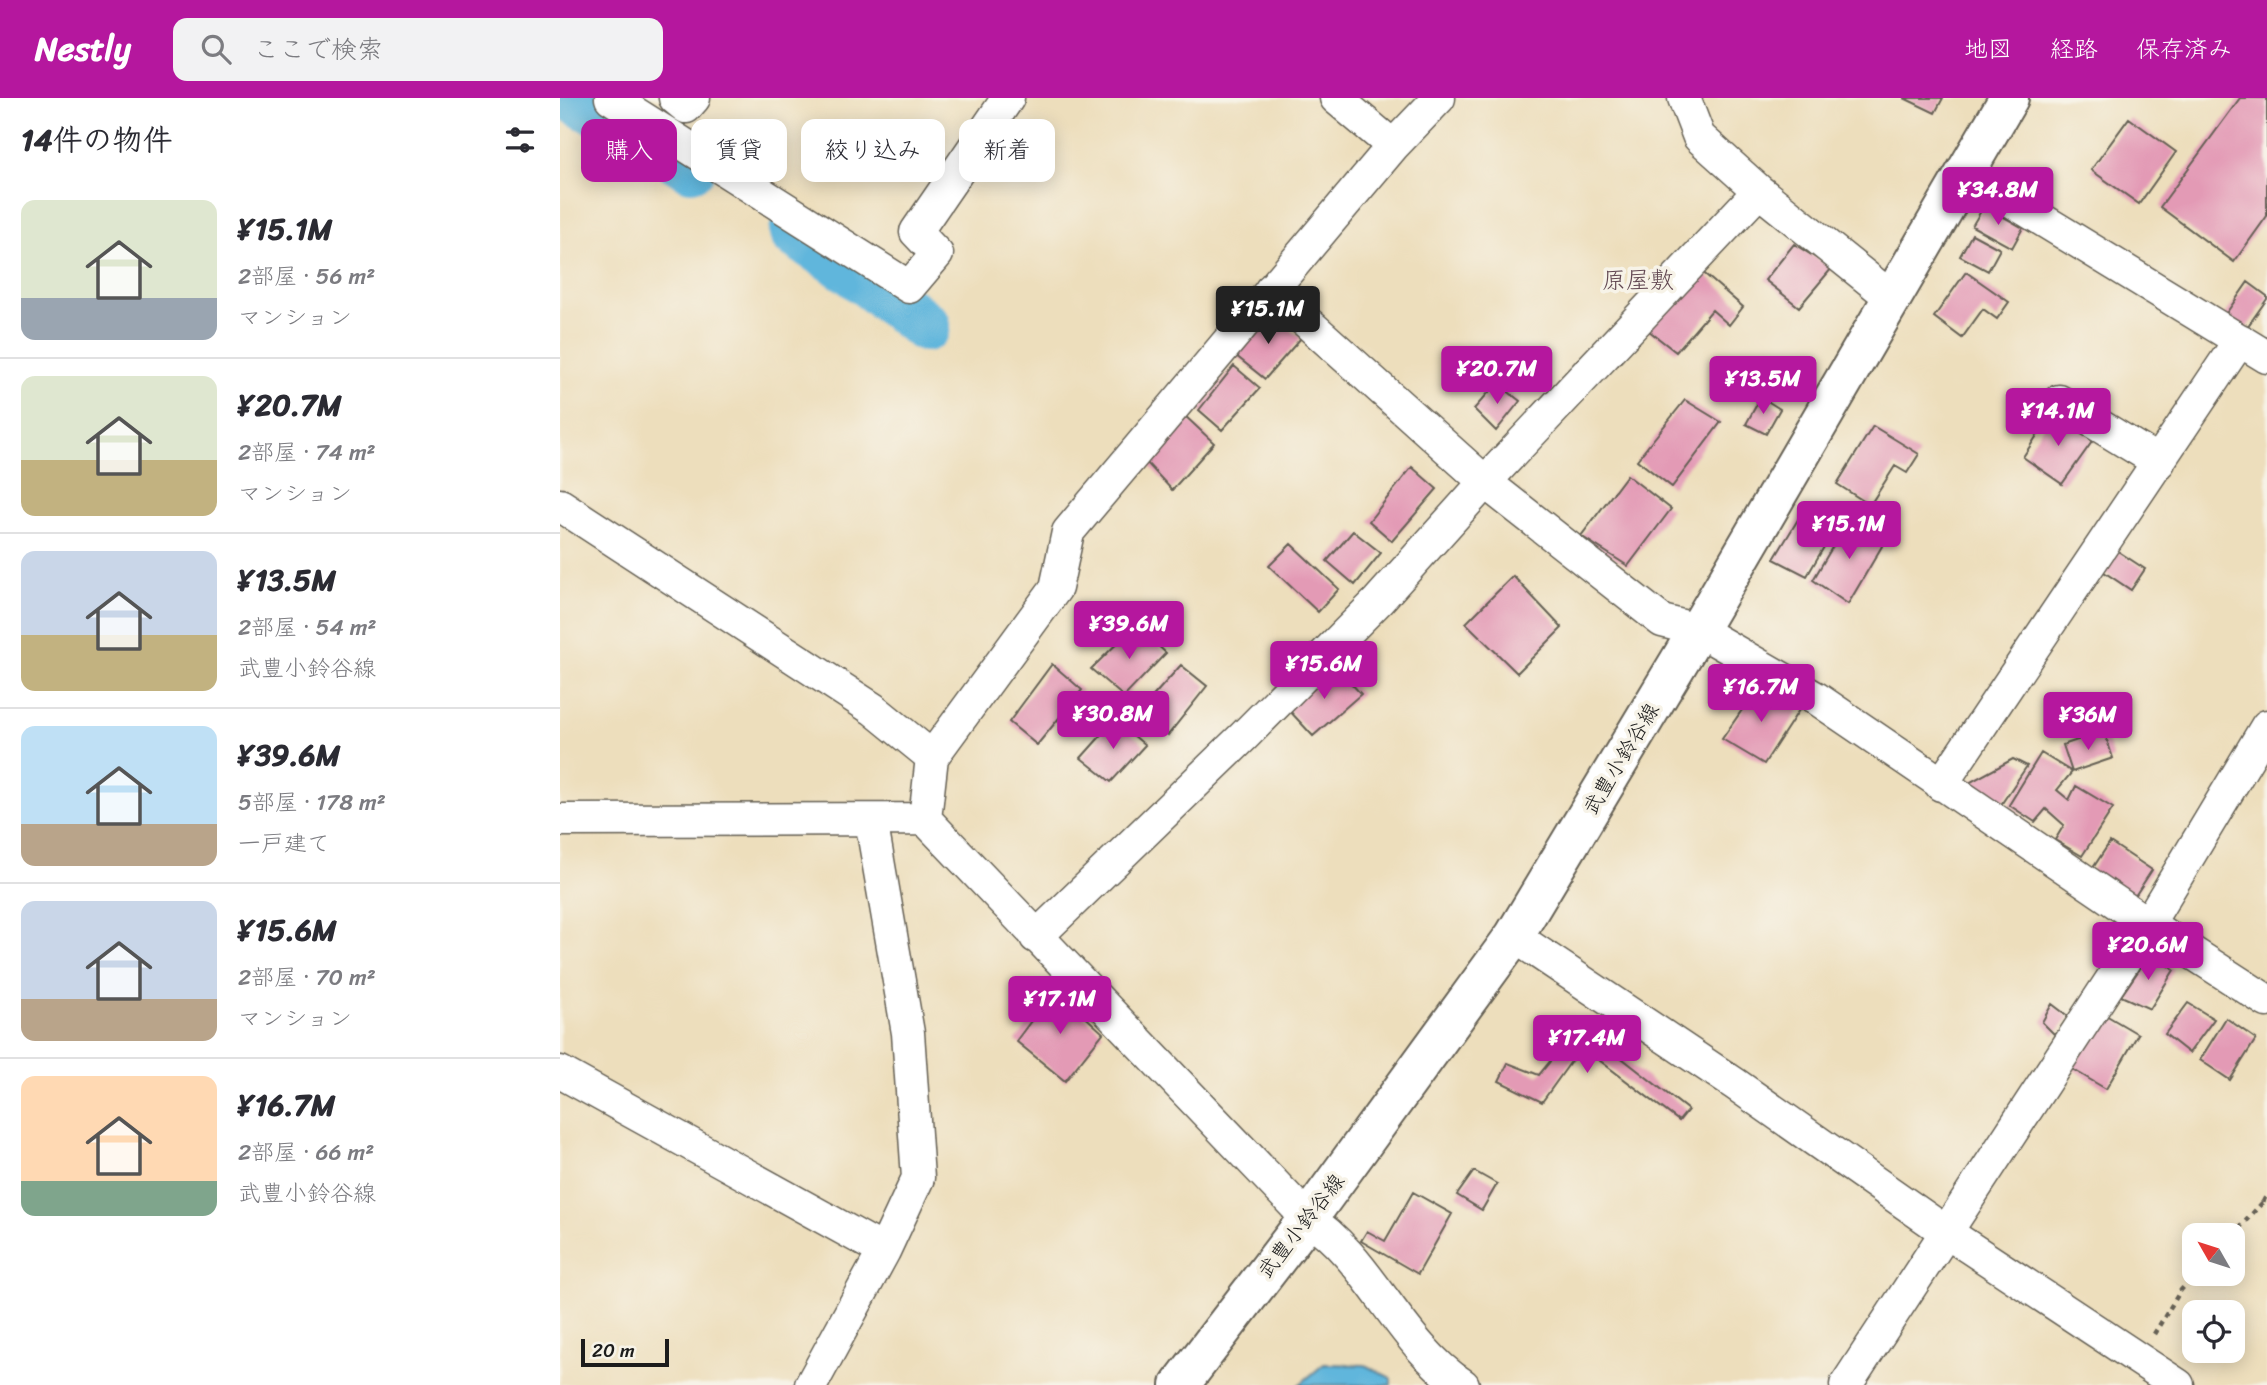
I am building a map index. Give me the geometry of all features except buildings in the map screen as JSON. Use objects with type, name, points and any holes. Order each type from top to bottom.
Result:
[{"type":"main road","name":"武豊小鈴谷線","points":[[1180,1385],[1389,1109],[1514,936],[1698,630],[2009,98]]},
{"type":"street","points":[[611,98],[909,287],[937,254],[916,232],[1008,98]]},
{"type":"street","points":[[676,98],[686,107],[694,98]]},
{"type":"street","points":[[1336,98],[1393,146]]},
{"type":"street","points":[[925,819],[932,757],[1056,588],[1068,532],[1393,146],[1439,98]]},
{"type":"street","points":[[1684,98],[1699,137],[1759,191],[1892,298]]},
{"type":"street","points":[[1964,172],[2267,357]]},
{"type":"street","points":[[1036,937],[1244,736],[1378,601],[1485,482],[1759,191]]},
{"type":"street","points":[[1271,290],[1485,482],[1662,621],[1698,630],[1816,698],[1941,785],[2267,1001]]},
{"type":"street","points":[[1941,785],[2240,340]]},
{"type":"street","points":[[2059,401],[2159,462]]},
{"type":"street","points":[[560,505],[873,709],[932,757]]},
{"type":"street","points":[[1846,1385],[2148,924],[2267,726]]},
{"type":"street","points":[[560,820],[925,819],[1307,1217],[1327,1231],[1452,1381]]},
{"type":"street","points":[[811,1385],[884,1251],[918,1178],[908,1032],[871,820]]},
{"type":"street","points":[[1514,936],[1735,1084],[1946,1232],[2178,1385]]},
{"type":"street","points":[[560,1072],[884,1251]]},
{"type":"path","points":[[2245,1223],[2265,1203],[2267,1194]]},
{"type":"path","points":[[2139,1359],[2185,1286]]},
{"type":"water","points":[[1324,1364],[1365,1365],[1391,1378],[1391,1385],[1299,1385]]},
{"type":"waterway","points":[[575,98],[691,166]]},
{"type":"waterway","points":[[795,232],[850,268],[925,326]]},
{"type":"district","name":"原屋敷","points":[[1638,280]]}]
